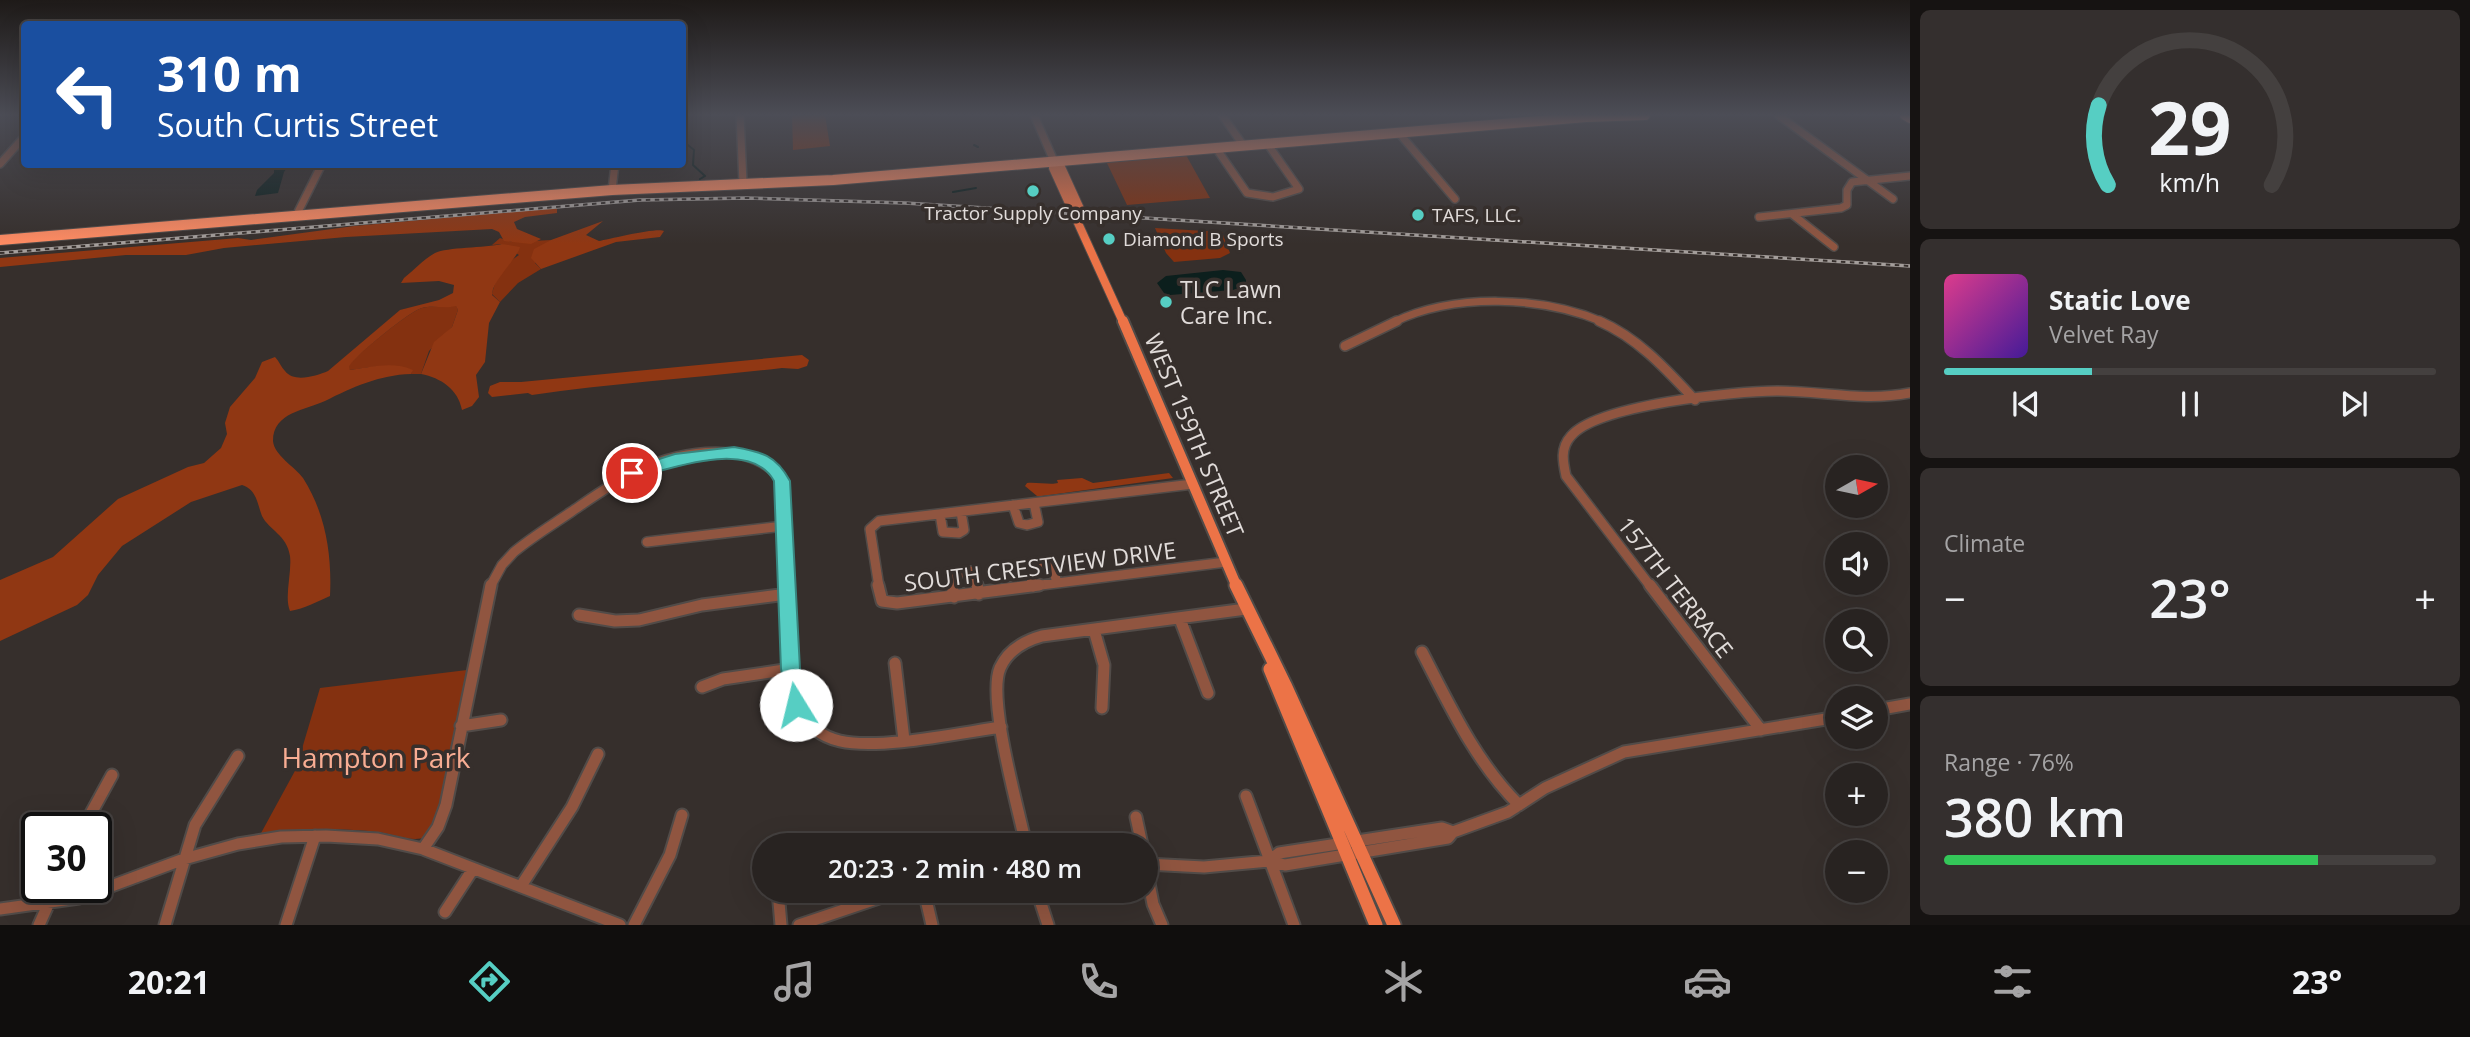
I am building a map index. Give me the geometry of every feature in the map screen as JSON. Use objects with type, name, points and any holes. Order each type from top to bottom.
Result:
[{"type":"highway","points":[[0,240],[612,190],[833,180],[1089,158]]},
{"type":"main road","name":"WEST 159TH STREET","points":[[1054,161],[1053,168],[1088,240],[1246,609],[1285,685],[1394,925]]},
{"type":"main road","name":"WEST 159TH STREET","points":[[1264,646],[1276,687],[1376,925]]},
{"type":"street","points":[[742,158],[743,183]]},
{"type":"street","points":[[1223,158],[1247,193],[1264,197],[1295,193],[1299,189],[1298,185],[1278,158]]},
{"type":"street","points":[[1420,158],[1455,199]]},
{"type":"street","points":[[1837,158],[1893,199]]},
{"type":"street","points":[[296,216],[320,168]]},
{"type":"street","points":[[612,190],[615,168]]},
{"type":"street","points":[[1759,217],[1841,208],[1847,205],[1848,186],[1852,182],[1910,176]]},
{"type":"street","points":[[1792,214],[1834,247]]},
{"type":"street","points":[[1345,346],[1366,339],[1397,320],[1422,311],[1505,301],[1536,303],[1580,313],[1622,333],[1646,351],[1695,400],[1775,391],[1855,398],[1910,394]]},
{"type":"street","name":"157TH TERRACE","points":[[1695,400],[1629,408],[1589,423],[1562,446],[1562,467],[1761,730]]},
{"type":"street","points":[[423,849],[438,827],[446,805],[482,617],[489,589],[506,560],[622,479],[675,459],[734,453],[765,461],[775,469],[782,481],[793,696],[803,716],[818,732],[843,743],[861,745],[1001,727]]},
{"type":"street","name":"SOUTH CRESTVIEW DRIVE","points":[[1193,484],[873,524],[870,529],[880,597],[882,601],[897,603],[1226,562]]},
{"type":"street","points":[[1013,506],[1019,523],[1027,525],[1038,522],[1034,503]]},
{"type":"street","points":[[940,514],[943,532],[959,533],[964,530],[961,512]]},
{"type":"street","points":[[647,542],[783,526]]},
{"type":"street","points":[[1033,587],[1029,567],[1047,562],[1052,564],[1057,583]]},
{"type":"street","points":[[954,597],[951,575],[966,572],[974,574],[979,594]]},
{"type":"street","points":[[579,615],[614,621],[639,620],[702,605],[787,594]]},
{"type":"street","points":[[1023,833],[1001,727],[995,681],[1006,656],[1017,646],[1042,636],[1246,609]]},
{"type":"street","points":[[1180,619],[1208,693]]},
{"type":"street","points":[[1094,630],[1104,665],[1102,708]]},
{"type":"street","points":[[1422,652],[1484,765],[1519,805]]},
{"type":"street","points":[[895,663],[904,740]]},
{"type":"street","points":[[702,687],[723,678],[791,669]]},
{"type":"street","points":[[1888,708],[1910,704]]},
{"type":"street","points":[[1158,866],[1204,867],[1269,861],[1285,865],[1360,847],[1448,838],[1453,832],[1496,818],[1545,788],[1609,757],[1825,719]]},
{"type":"street","points":[[461,726],[501,720]]},
{"type":"street","points":[[521,886],[572,807],[598,754]]},
{"type":"street","points":[[164,925],[201,814],[238,756]]},
{"type":"street","points":[[92,812],[113,775]]},
{"type":"street","points":[[1246,796],[1294,925]]},
{"type":"street","points":[[634,925],[670,855],[682,815]]},
{"type":"street","points":[[1136,817],[1139,833]]},
{"type":"street","points":[[286,925],[315,836]]},
{"type":"street","points":[[112,888],[184,859],[248,842],[315,836],[359,837],[423,849],[620,925]]},
{"type":"street","points":[[445,912],[473,869]]},
{"type":"street","points":[[0,909],[37,903]]},
{"type":"street","points":[[39,925],[48,903]]},
{"type":"street","points":[[779,903],[781,925]]},
{"type":"street","points":[[799,925],[864,903]]},
{"type":"street","points":[[927,903],[932,925]]},
{"type":"street","points":[[1041,903],[1048,925]]},
{"type":"street","points":[[1153,903],[1162,925]]},
{"type":"green space","points":[[1188,158],[1210,198],[1127,205],[1106,161]]},
{"type":"green space","points":[[1155,228],[1222,232],[1230,253],[1220,258],[1174,262],[1166,253]]},
{"type":"green space","points":[[500,238],[512,242],[551,240],[535,263],[541,269],[518,283],[500,302],[492,294],[498,277],[519,255],[502,244],[492,245]]},
{"type":"green space","points":[[456,305],[458,310],[452,327],[429,351],[421,374],[411,374],[412,371],[397,367],[350,370],[348,367],[370,345],[416,311],[426,307]]},
{"type":"green space","name":"Hampton Park","points":[[467,670],[442,804],[437,820],[426,837],[414,839],[362,830],[333,829],[260,835],[296,769],[320,688]]},
{"type":"shaded area","points":[[557,209],[557,213],[525,217],[514,222],[517,229],[541,239],[531,244],[504,241],[499,232],[492,229],[346,237],[224,248],[186,255],[126,255],[0,267],[0,258],[238,238],[251,240],[354,226]]},
{"type":"shaded area","points":[[603,221],[586,235],[599,241],[643,232],[664,231],[660,237],[616,242],[541,269],[531,258],[534,249],[551,240]]},
{"type":"shaded area","points":[[502,244],[520,247],[493,289],[492,295],[500,302],[489,323],[485,362],[476,375],[479,397],[472,406],[462,410],[453,390],[435,378],[421,374],[434,342],[452,327],[458,310],[456,306],[426,307],[395,325],[360,354],[349,367],[350,370],[398,366],[413,370],[411,374],[366,383],[300,410],[284,418],[274,431],[274,446],[303,478],[317,506],[326,536],[330,596],[290,611],[288,549],[262,516],[254,494],[242,485],[191,502],[122,546],[98,575],[88,595],[77,605],[0,641],[0,580],[53,557],[118,499],[188,467],[204,463],[221,448],[227,434],[225,423],[230,407],[255,378],[262,362],[275,357],[289,375],[299,378],[328,371],[400,310],[439,300],[453,293],[454,285],[439,281],[401,283],[427,258],[441,251]]},
{"type":"shaded area","points":[[802,355],[809,360],[807,366],[798,369],[782,368],[532,395],[528,393],[492,397],[488,393],[490,386],[500,382]]},
{"type":"shaded area","points":[[1169,473],[1173,478],[1042,496],[1037,496],[1025,486],[1027,483],[1055,484],[1058,483],[1057,480],[1082,478],[1093,483]]},
{"type":"water","points":[[274,168],[287,168],[278,193],[255,196],[257,190],[274,173]]},
{"type":"water","points":[[1223,270],[1241,272],[1246,285],[1233,290],[1170,295],[1164,293],[1157,283],[1166,276]]},
{"type":"waterway","points":[[693,158],[693,165],[705,176],[700,179]]},
{"type":"waterway","points":[[953,192],[976,188]]},
{"type":"railway","points":[[0,253],[640,200],[746,198],[905,203],[1910,266]]},
{"type":"place","name":"Tractor Supply Company","points":[[1033,191]]},
{"type":"place","name":"TAFS, LLC.","points":[[1418,215]]},
{"type":"place","name":"Diamond B Sports","points":[[1109,239]]},
{"type":"place","name":"TLC Lawn Care Inc.","points":[[1166,302]]},
{"type":"route","points":[[632,473],[675,459],[734,453],[757,457],[775,469],[782,481],[791,669],[796,705]]}]
